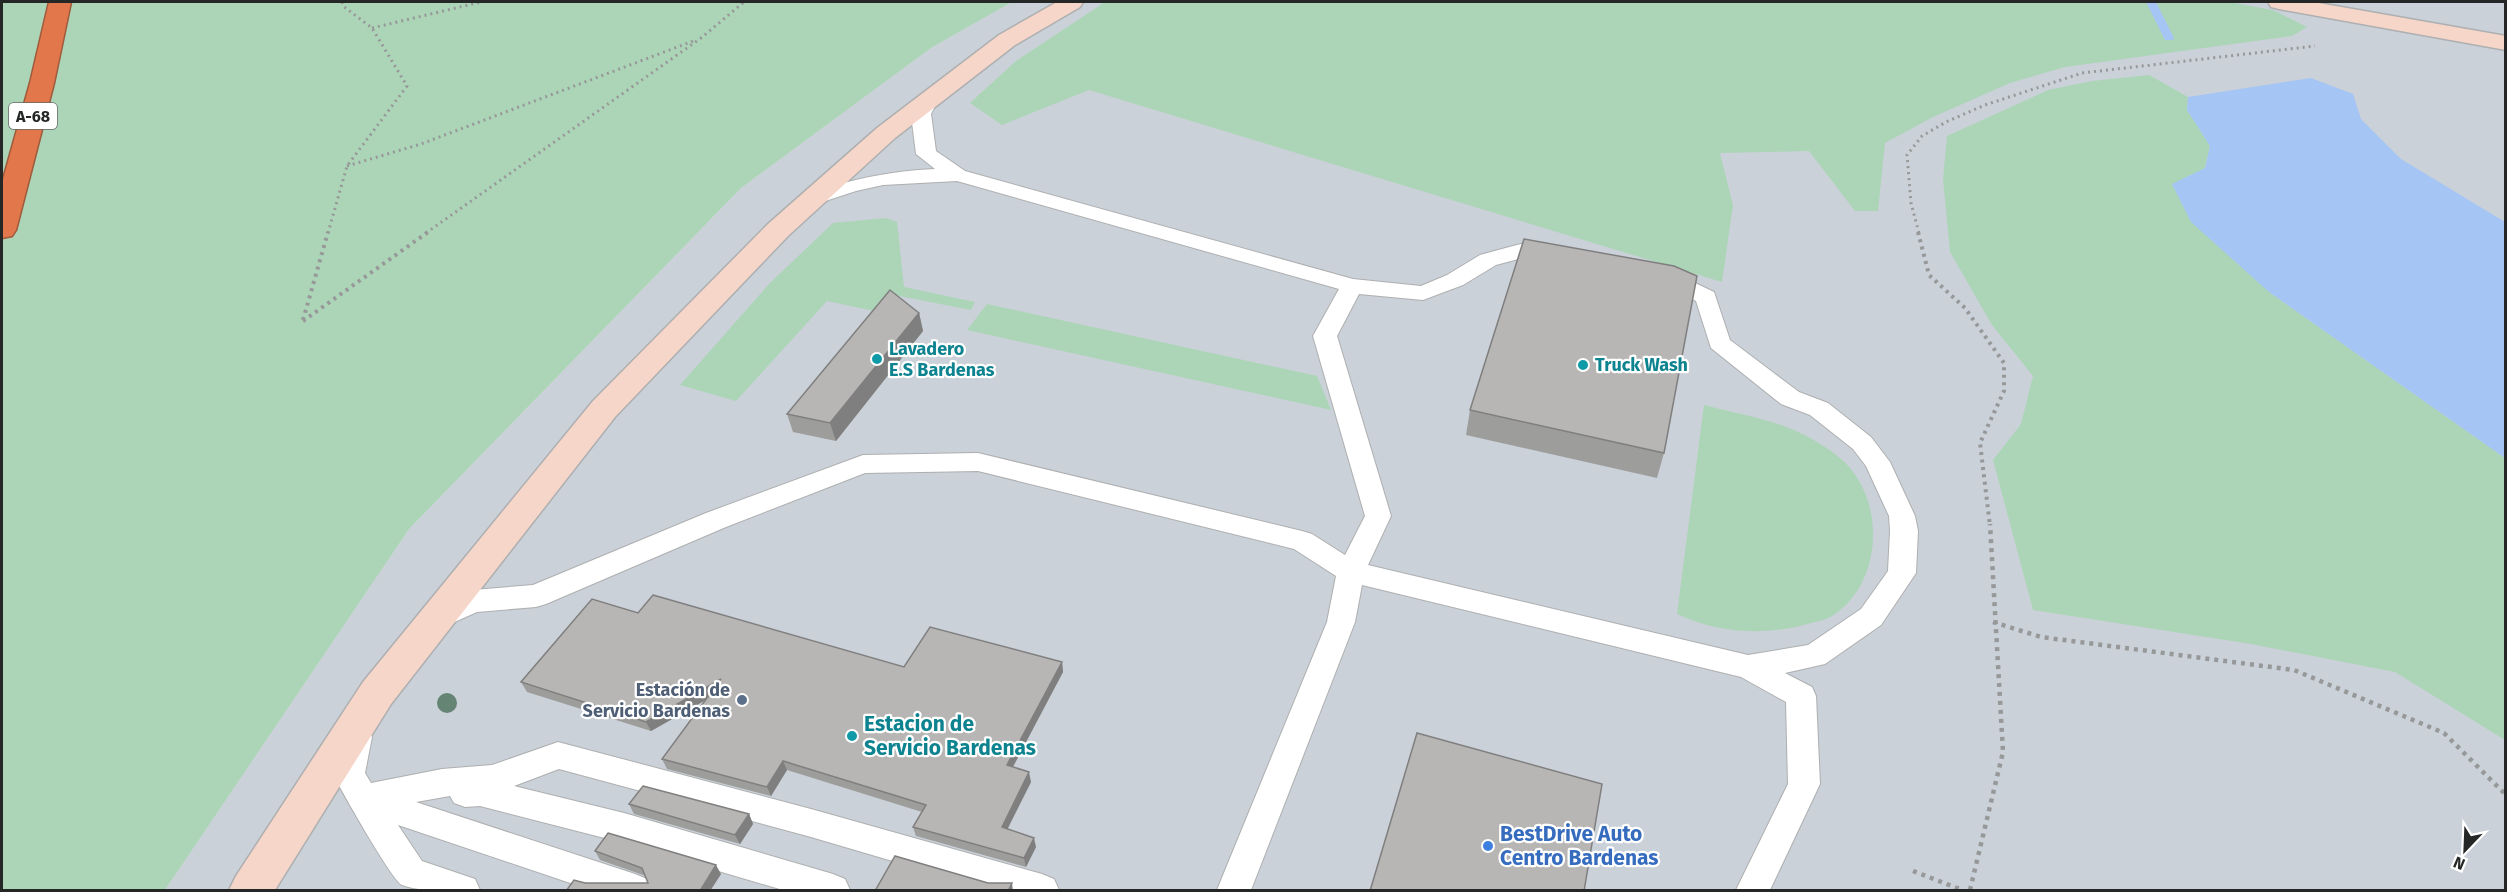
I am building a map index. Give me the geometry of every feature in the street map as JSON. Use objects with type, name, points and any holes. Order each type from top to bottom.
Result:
[{"type":"highway","name":"A-68","points":[[2,230],[42,83],[60,2]]},
{"type":"street","points":[[251,891],[377,693],[604,409],[778,230],[886,133],[1007,40],[1072,2]]},
{"type":"street","points":[[2279,2],[2505,43]]},
{"type":"lane","points":[[927,102],[921,114],[926,154],[958,175]]},
{"type":"lane","points":[[810,200],[872,179],[907,175],[958,175],[1352,286],[1423,293],[1455,280],[1488,260],[1521,251],[1578,256]]},
{"type":"lane","points":[[1642,271],[1664,277],[1706,297],[1719,343],[1790,398],[1819,409],[1862,443],[1877,462],[1902,516],[1904,531],[1902,573],[1871,617],[1815,656],[1748,667]]},
{"type":"lane","points":[[1234,891],[1341,622],[1351,572],[1378,516],[1325,336],[1352,286]]},
{"type":"lane","points":[[434,622],[459,606],[492,598],[536,596],[716,520],[863,464],[978,462],[1302,542],[1351,572],[1748,667],[1801,696],[1804,784],[1753,891]]},
{"type":"lane","points":[[478,568],[474,581],[480,593],[492,598]]},
{"type":"lane","points":[[361,719],[349,774],[363,799],[411,873],[463,891]]},
{"type":"lane","points":[[363,799],[442,783],[492,779],[523,770],[558,755],[812,823],[1042,890]]},
{"type":"lane","points":[[363,799],[480,792],[624,828],[833,891]]},
{"type":"lane","points":[[363,799],[635,891]]},
{"type":"path","points":[[342,2],[343,6],[372,28],[407,86],[347,166],[303,321],[701,38],[744,2]]},
{"type":"path","points":[[372,28],[481,2]]},
{"type":"path","points":[[1970,891],[2003,752],[1993,622],[1988,496],[1980,443],[2004,391],[2004,363],[1965,308],[1929,275],[1911,203],[1907,155],[1922,136],[1946,122],[1985,105],[2082,73],[2316,45],[2325,10]]},
{"type":"path","points":[[347,166],[421,144],[701,38]]},
{"type":"path","points":[[1993,622],[2041,637],[2294,670],[2444,733],[2505,795]]},
{"type":"path","points":[[1913,871],[1953,885],[1962,891]]},
{"type":"shaded area","points":[[1012,2],[2505,2],[2505,890],[165,890],[409,529],[741,188],[931,48]]},
{"type":"green space","points":[[2,2],[1012,2],[931,48],[741,188],[409,529],[165,890],[2,890]]},
{"type":"green space","points":[[1105,2],[2229,2],[2273,10],[2307,27],[2292,36],[2065,67],[2010,83],[1933,117],[1885,143],[1878,211],[1855,211],[1809,151],[1720,153],[1733,205],[1722,282],[1089,90],[1002,125],[970,103],[1016,61]]},
{"type":"green space","points":[[2149,75],[2188,97],[2187,110],[2210,145],[2205,168],[2269,292],[2505,458],[2505,740],[2395,672],[2251,644],[2033,610],[1993,460],[2021,424],[2033,376],[1992,325],[1950,252],[1943,179],[1947,136],[2048,90],[2092,81]]},
{"type":"green space","points":[[886,218],[897,222],[904,287],[975,302],[971,310],[889,294],[874,311],[827,301],[736,401],[680,385],[770,283],[833,223]]},
{"type":"green space","points":[[987,304],[1317,376],[1331,410],[967,330]]},
{"type":"green space","points":[[1704,405],[1792,429],[1831,451],[1856,475],[1867,498],[1872,516],[1871,554],[1858,589],[1847,604],[1832,616],[1778,630],[1743,631],[1709,626],[1677,614]]},
{"type":"water","points":[[2311,78],[2353,94],[2361,119],[2401,159],[2505,222],[2505,458],[2269,292],[2191,222],[2172,184],[2205,168],[2210,146],[2187,110],[2188,97]]},
{"type":"building","name":"Truck Wash","points":[[1524,239],[1674,266],[1697,276],[1664,453],[1470,410]]},
{"type":"building","points":[[890,290],[919,313],[830,423],[787,414]]},
{"type":"building","name":"Estacion de Servicio Bardenas","points":[[653,595],[904,667],[930,627],[1062,662],[1007,765],[1029,772],[1002,827],[1034,838],[1024,858],[913,827],[926,805],[783,761],[767,787],[662,759],[721,679],[646,722],[521,682],[592,599],[638,613]]},
{"type":"building","name":"BestDrive Auto Centro Bardenas","points":[[1417,733],[1602,784],[1584,891],[1370,891]]},
{"type":"building","points":[[643,786],[749,814],[735,835],[629,804]]},
{"type":"building","points":[[608,833],[716,865],[700,891],[566,891],[574,880],[585,883],[648,883],[642,868],[595,851]]},
{"type":"building","points":[[895,856],[988,883],[1012,883],[1008,891],[875,891]]},
{"type":"waterway","points":[[2151,2],[2169,38]]},
{"type":"place","name":"Lavadero E.S Bardenas","points":[[877,359]]},
{"type":"place","name":"Truck Wash","points":[[1583,365]]},
{"type":"place","name":"Estación de Servicio Bardenas","points":[[742,700]]},
{"type":"place","name":"Estacion de Servicio Bardenas","points":[[852,736]]},
{"type":"place","name":"BestDrive Auto Centro Bardenas","points":[[1488,846]]}]
